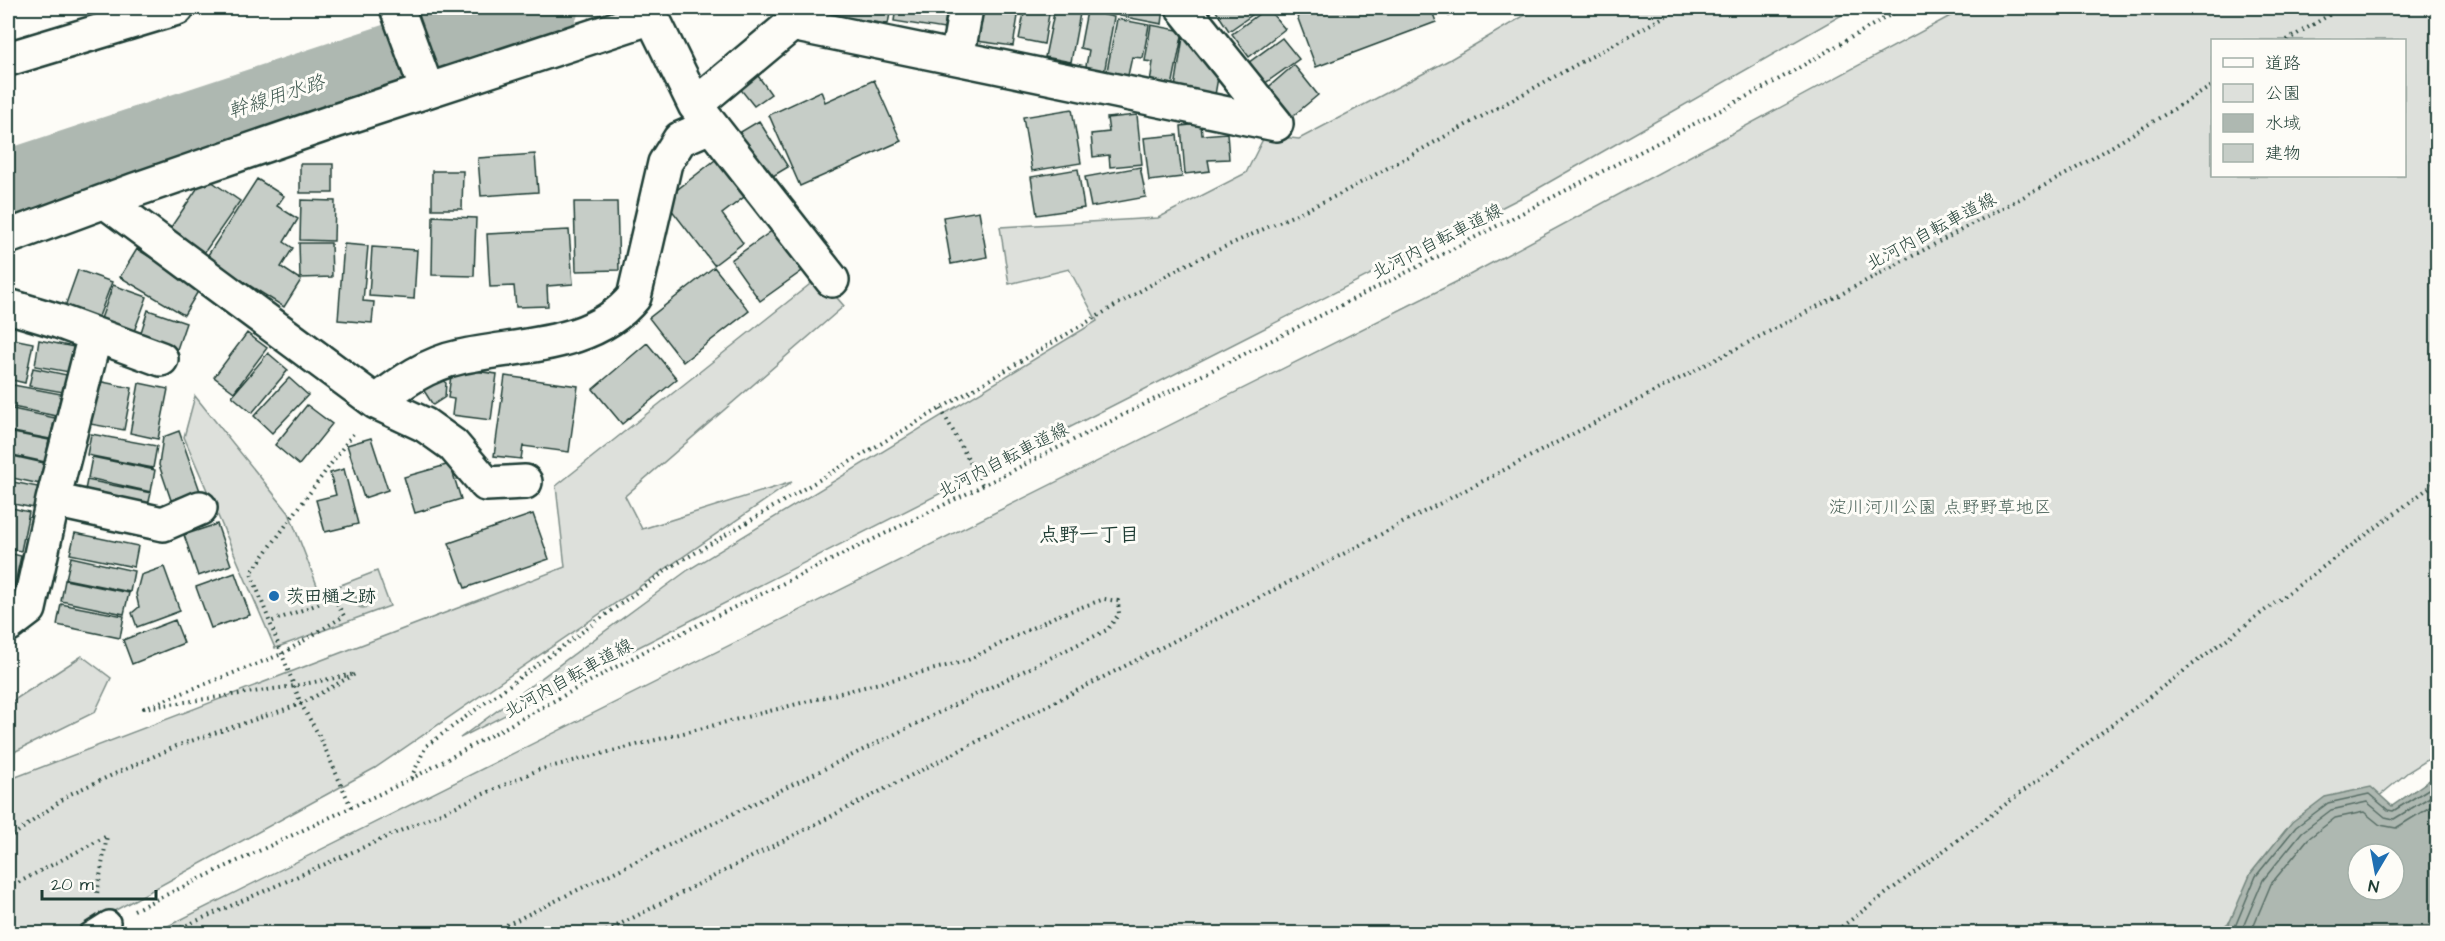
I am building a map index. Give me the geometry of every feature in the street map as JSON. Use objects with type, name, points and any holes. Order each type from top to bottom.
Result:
[{"type":"main road","points":[[8,59],[177,8]]},
{"type":"main road","points":[[957,58],[966,8]]},
{"type":"main road","points":[[376,402],[410,375],[458,357],[575,337],[623,311],[633,297],[666,163],[680,139],[799,16],[957,58],[1276,124],[1183,8]]},
{"type":"main road","points":[[8,237],[424,82],[652,17],[703,115],[832,280]]},
{"type":"main road","points":[[401,18],[424,82]]},
{"type":"main road","points":[[106,202],[376,402],[425,424],[453,445],[486,484],[525,482]]},
{"type":"main road","points":[[8,306],[161,359]]},
{"type":"main road","points":[[8,625],[29,609],[53,500],[95,335]]},
{"type":"main road","points":[[53,500],[163,524],[200,508]]},
{"type":"lane","points":[[90,933],[109,922]]},
{"type":"path","points":[[411,779],[426,746],[671,567],[1181,267],[1340,194],[1680,8]]},
{"type":"path","name":"北河内自転車道線","points":[[109,922],[411,779],[647,650],[983,486],[1439,256],[1748,96],[1902,8]]},
{"type":"path","points":[[2289,39],[2341,8]]},
{"type":"path","name":"北河内自転車道線","points":[[601,933],[1299,578],[1824,303],[2068,174],[2211,87]]},
{"type":"path","points":[[351,807],[320,737],[301,704],[251,573],[376,402]]},
{"type":"path","points":[[941,409],[983,486]]},
{"type":"path","points":[[1832,933],[2438,481]]},
{"type":"path","points":[[8,839],[70,794],[179,745],[301,704],[355,674],[294,686],[144,708],[282,654],[344,616],[334,598],[270,622]]},
{"type":"path","points":[[152,933],[176,930],[538,770],[966,661],[1056,616],[1104,599],[1118,601],[1119,614],[1107,630],[488,933]]},
{"type":"path","points":[[8,888],[107,836],[96,901]]},
{"type":"green space","points":[[1537,8],[1854,8],[1532,192],[460,738],[688,570],[1097,321],[1069,269],[1009,284],[1000,227],[1158,218],[1246,173],[1265,135],[1299,139],[1449,60]]},
{"type":"green space","name":"淀川河川公園 点野野草地区","points":[[1965,8],[2437,8],[2437,754],[2408,772],[2216,933],[152,934],[1462,279]]},
{"type":"green space","points":[[819,277],[844,306],[625,496],[642,529],[792,482],[375,768],[74,933],[8,934],[8,780],[565,567],[556,486]]},
{"type":"green space","points":[[195,396],[289,513],[320,593],[377,571],[390,606],[275,648],[184,437]]},
{"type":"green space","points":[[82,656],[111,678],[95,712],[8,755],[8,704]]},
{"type":"water","points":[[2437,775],[2437,933],[2225,933],[2251,873],[2292,822],[2325,797],[2371,787],[2392,806]]},
{"type":"building","points":[[833,8],[891,8],[888,24],[832,16]]},
{"type":"building","points":[[896,8],[947,8],[944,29],[894,21]]},
{"type":"building","points":[[994,8],[1021,8],[1020,13]]},
{"type":"building","points":[[1025,8],[1050,8],[1044,44],[1019,39]]},
{"type":"building","points":[[1055,8],[1081,8],[1071,62],[1045,57]]},
{"type":"building","points":[[1094,8],[1119,8],[1118,12]]},
{"type":"building","points":[[1122,8],[1164,8],[1162,24],[1120,16]]},
{"type":"building","points":[[1214,8],[1262,8],[1229,31]]},
{"type":"building","points":[[1267,8],[1285,29],[1249,57],[1232,34]]},
{"type":"building","points":[[1294,8],[1431,8],[1436,22],[1316,67]]},
{"type":"building","points":[[1445,8],[1471,8],[1449,16]]},
{"type":"building","points":[[974,9],[1018,16],[1013,46],[969,40]]},
{"type":"building","points":[[1087,11],[1114,17],[1104,74],[1085,71],[1089,50],[1080,48]]},
{"type":"building","points":[[1117,19],[1149,25],[1143,58],[1132,57],[1127,80],[1106,76]]},
{"type":"building","points":[[1151,25],[1183,31],[1172,87],[1150,83],[1153,62],[1145,61]]},
{"type":"building","points":[[1184,31],[1220,66],[1215,95],[1175,88]]},
{"type":"building","points":[[1282,38],[1299,59],[1264,84],[1248,63]]},
{"type":"building","points":[[1294,65],[1318,95],[1288,120],[1264,91]]},
{"type":"building","points":[[756,73],[771,94],[754,106],[738,86]]},
{"type":"building","points":[[874,80],[901,141],[800,186],[769,115],[821,91],[825,102]]},
{"type":"building","points":[[1072,109],[1081,163],[1032,171],[1023,117]]},
{"type":"building","points":[[1137,115],[1142,164],[1110,167],[1109,155],[1093,157],[1091,134],[1109,132],[1107,118]]},
{"type":"building","points":[[759,121],[788,167],[763,182],[734,136]]},
{"type":"building","points":[[1201,124],[1202,135],[1227,133],[1229,159],[1208,160],[1210,171],[1185,174],[1181,126]]},
{"type":"building","points":[[1177,135],[1182,177],[1149,181],[1144,138]]},
{"type":"building","points":[[535,154],[538,192],[481,196],[478,158]]},
{"type":"building","points":[[719,157],[748,194],[722,214],[743,243],[714,265],[664,200]]},
{"type":"building","points":[[300,164],[333,164],[333,193],[300,193]]},
{"type":"building","points":[[1140,167],[1146,197],[1091,207],[1085,177]]},
{"type":"building","points":[[1078,169],[1084,208],[1037,215],[1031,177]]},
{"type":"building","points":[[432,171],[463,171],[462,209],[432,209]]},
{"type":"building","points":[[205,177],[240,201],[204,253],[169,230]]},
{"type":"building","points":[[257,179],[284,196],[277,206],[298,219],[284,242],[293,248],[281,267],[301,280],[284,307],[206,258]]},
{"type":"building","points":[[301,200],[335,201],[334,241],[300,240]]},
{"type":"building","points":[[574,202],[617,202],[619,270],[576,271]]},
{"type":"building","points":[[979,211],[987,257],[951,264],[943,217]]},
{"type":"building","points":[[433,216],[476,218],[474,276],[432,275]]},
{"type":"building","points":[[780,225],[809,266],[760,301],[731,260]]},
{"type":"building","points":[[569,230],[573,284],[547,286],[548,306],[516,307],[514,286],[490,287],[487,234]]},
{"type":"building","points":[[299,243],[331,243],[332,277],[300,278]]},
{"type":"building","points":[[344,244],[368,246],[363,301],[374,302],[372,323],[338,320]]},
{"type":"building","points":[[372,247],[417,250],[414,299],[369,296]]},
{"type":"building","points":[[137,249],[200,288],[184,315],[120,277]]},
{"type":"building","points":[[714,267],[749,311],[683,362],[649,318]]},
{"type":"building","points":[[78,270],[112,282],[95,327],[62,315]]},
{"type":"building","points":[[113,285],[147,297],[130,342],[97,330]]},
{"type":"building","points":[[148,310],[186,323],[174,358],[137,345]]},
{"type":"building","points":[[247,333],[267,348],[234,392],[214,377]]},
{"type":"building","points":[[8,338],[33,343],[25,383],[8,379]]},
{"type":"building","points":[[39,340],[74,347],[69,372],[35,366]]},
{"type":"building","points":[[647,343],[677,379],[622,424],[593,389]]},
{"type":"building","points":[[268,353],[288,370],[252,413],[232,396]]},
{"type":"building","points":[[33,368],[67,375],[63,392],[29,386]]},
{"type":"building","points":[[452,368],[497,374],[491,420],[452,415],[454,399],[448,398]]},
{"type":"building","points":[[436,376],[446,383],[445,397],[433,405],[421,386]]},
{"type":"building","points":[[505,376],[578,386],[569,452],[523,446],[521,459],[494,456]]},
{"type":"building","points":[[289,378],[308,395],[272,433],[254,416]]},
{"type":"building","points":[[98,381],[132,388],[124,430],[90,424]]},
{"type":"building","points":[[139,383],[168,389],[158,439],[130,433]]},
{"type":"building","points":[[8,384],[61,394],[56,416],[8,406]]},
{"type":"building","points":[[307,405],[332,424],[299,465],[275,445]]},
{"type":"building","points":[[8,408],[55,418],[50,439],[8,431]]},
{"type":"building","points":[[179,431],[200,491],[171,500],[159,465],[163,437]]},
{"type":"building","points":[[8,432],[49,440],[45,462],[8,454]]},
{"type":"building","points":[[91,434],[157,446],[153,468],[87,455]]},
{"type":"building","points":[[371,438],[388,490],[364,498],[347,445]]},
{"type":"building","points":[[8,455],[44,463],[40,484],[8,477]]},
{"type":"building","points":[[92,457],[155,470],[151,492],[88,478]]},
{"type":"building","points":[[450,464],[461,499],[415,513],[404,477]]},
{"type":"building","points":[[344,469],[358,524],[325,532],[316,500],[336,495],[330,473]]},
{"type":"building","points":[[87,480],[151,493],[146,514],[83,501]]},
{"type":"building","points":[[8,481],[38,487],[34,508],[8,503]]},
{"type":"building","points":[[8,507],[29,512],[21,551],[8,549]]},
{"type":"building","points":[[533,514],[549,559],[465,588],[449,543]]},
{"type":"building","points":[[217,524],[231,565],[198,576],[184,535]]},
{"type":"building","points":[[75,533],[138,546],[134,567],[70,554]]},
{"type":"building","points":[[8,553],[21,556],[11,601],[8,600]]},
{"type":"building","points":[[71,557],[134,571],[130,592],[66,579]]},
{"type":"building","points":[[164,567],[180,611],[137,627],[132,613],[139,607],[136,594],[141,575]]},
{"type":"building","points":[[235,573],[250,615],[211,628],[196,587]]},
{"type":"building","points":[[65,580],[129,593],[124,614],[61,601]]},
{"type":"building","points":[[61,604],[124,616],[120,638],[57,625]]},
{"type":"building","points":[[175,620],[184,643],[132,664],[123,640]]},
{"type":"waterway","name":"幹線用水路","points":[[8,185],[544,8]]},
{"type":"place","name":"茨田樋之跡","points":[[274,596]]},
{"type":"district","name":"点野一丁目","points":[[1089,534]]}]
